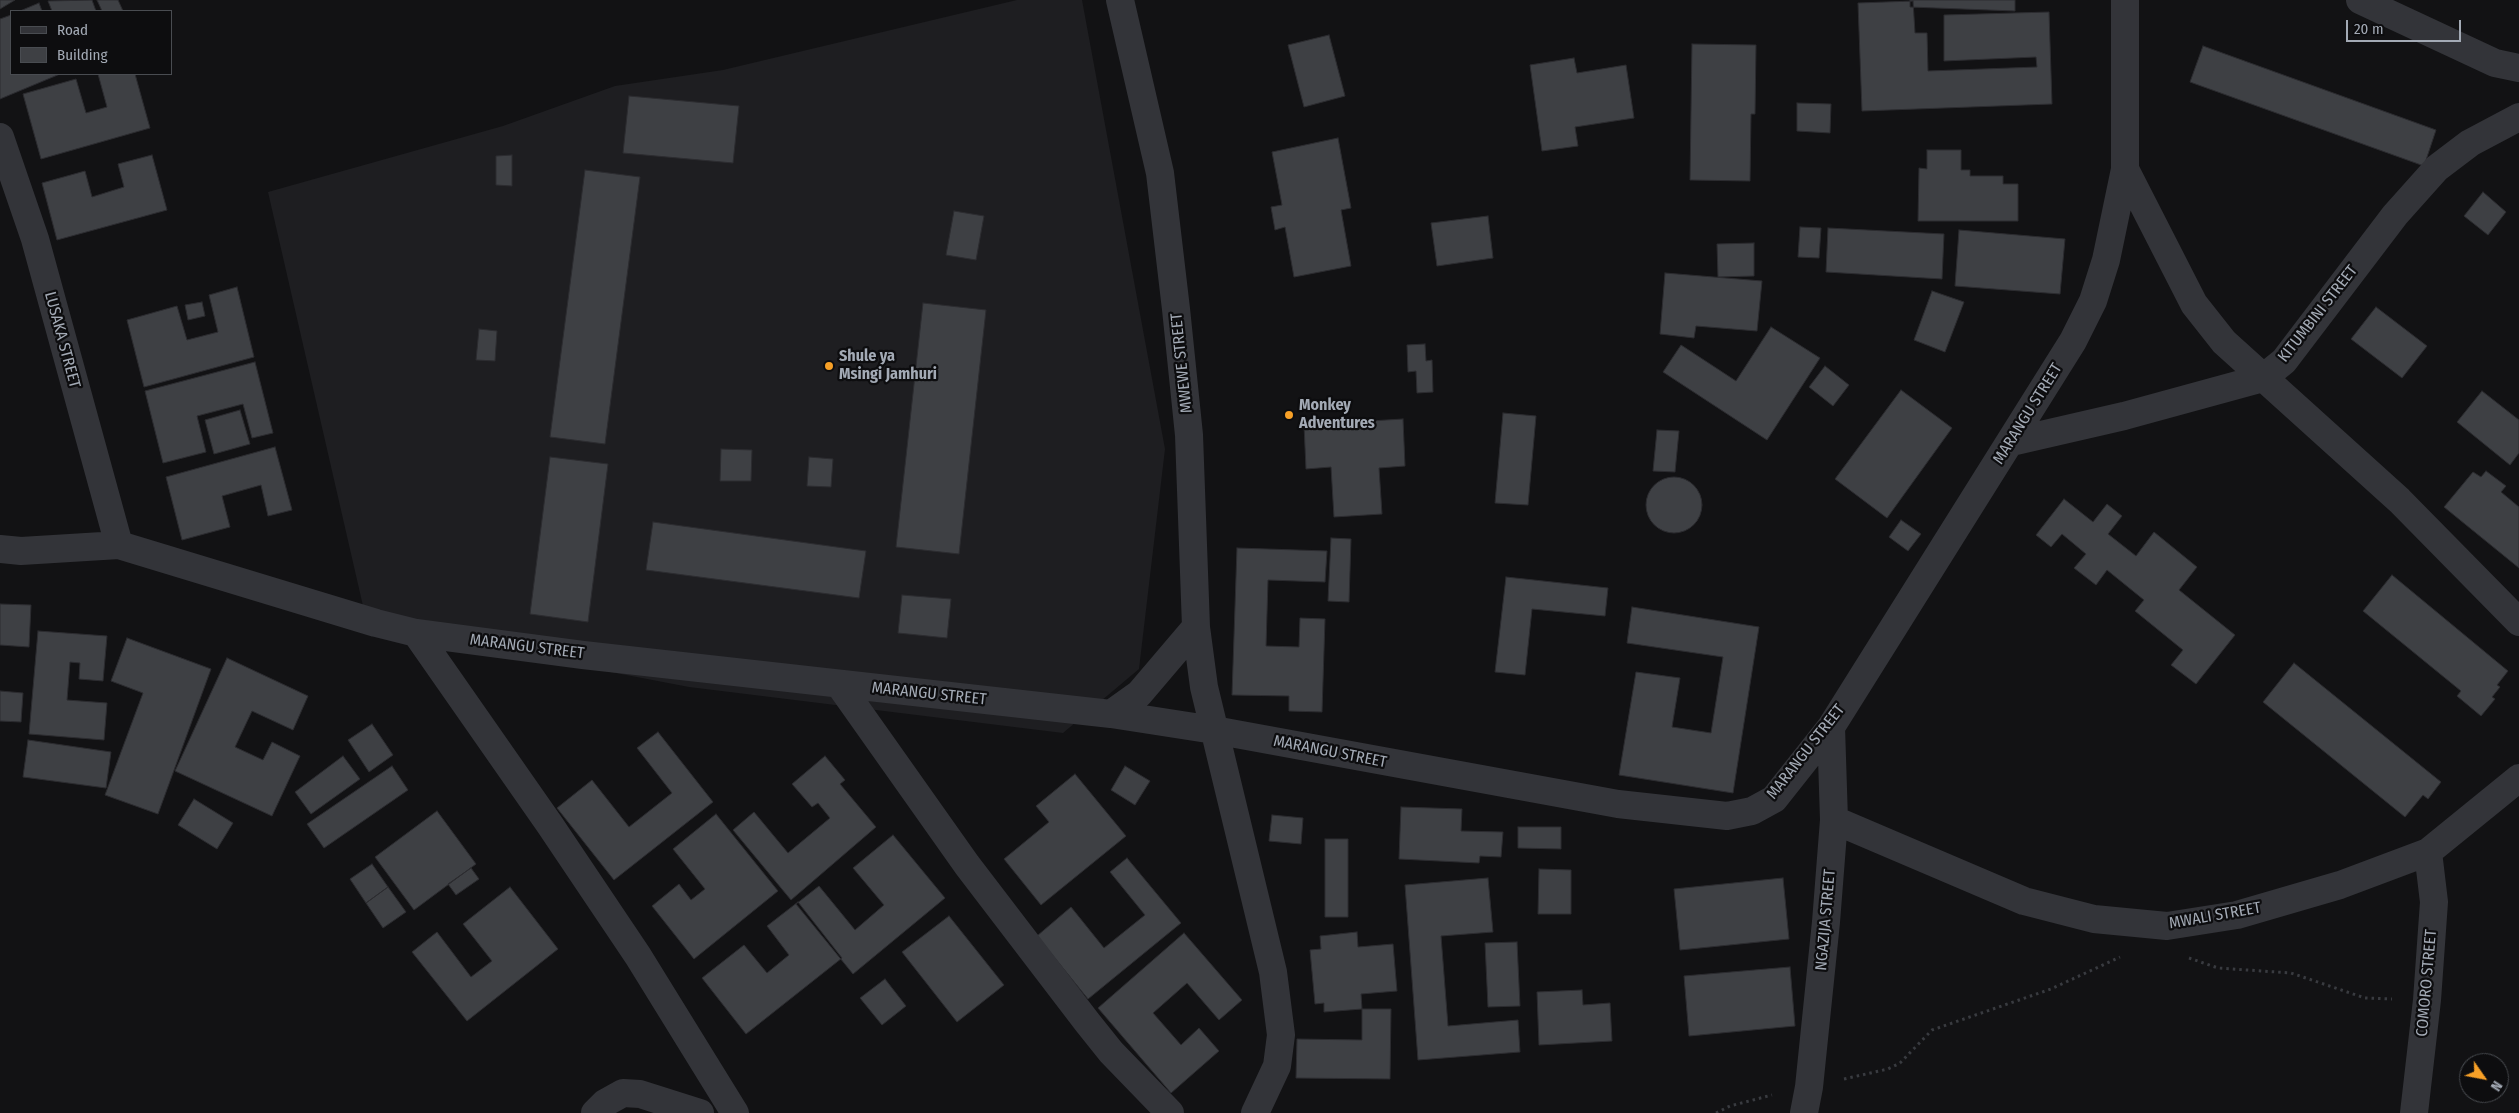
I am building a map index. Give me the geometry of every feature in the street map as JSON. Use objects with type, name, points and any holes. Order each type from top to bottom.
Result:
[{"type":"street","name":"MWEWE STREET","points":[[1120,0],[1160,174],[1189,435],[1196,627],[1204,687],[1273,972],[1281,1035],[1277,1066],[1255,1113]]},
{"type":"street","name":"MARANGU STREET","points":[[0,549],[20,551],[119,545],[376,624],[416,633],[583,655],[1111,714],[1214,730],[1618,804],[1727,816],[1752,811],[1774,799],[1831,726],[1917,587],[2011,442],[2073,341],[2094,301],[2106,260],[2125,169],[2125,0]]},
{"type":"street","points":[[2360,0],[2495,63],[2519,68]]},
{"type":"street","name":"KITUMBINI STREET","points":[[2011,442],[2124,416],[2263,378],[2284,361],[2389,222],[2438,168],[2470,143],[2519,117]]},
{"type":"street","name":"LUSAKA STREET","points":[[0,137],[35,238],[119,545]]},
{"type":"street","points":[[2125,169],[2194,304],[2224,342],[2379,481],[2519,622]]},
{"type":"street","points":[[1111,714],[1139,694],[1196,627]]},
{"type":"street","points":[[416,633],[638,956],[735,1113]]},
{"type":"street","points":[[839,684],[967,865],[1087,1022],[1118,1059],[1170,1113]]},
{"type":"street","name":"NGAZIJA STREET","points":[[1804,1113],[1809,1087],[1834,820],[1831,726]]},
{"type":"street","name":"MWALI STREET","points":[[1834,820],[2024,901],[2094,919],[2167,926],[2237,916],[2340,886],[2428,852],[2519,778]]},
{"type":"street","name":"COMORO STREET","points":[[2414,1113],[2427,1000],[2434,902],[2428,852]]},
{"type":"street","points":[[595,1113],[605,1103],[623,1093],[640,1094],[700,1113]]},
{"type":"path","points":[[1716,1113],[1730,1106],[1888,1069],[1900,1063],[1932,1030],[2051,990],[2123,956]]},
{"type":"path","points":[[2185,957],[2218,968],[2307,977],[2365,998],[2427,1000]]},
{"type":"shaded area","points":[[1017,0],[1082,0],[1165,449],[1139,669],[1063,733],[689,687],[527,656],[366,619],[268,192],[503,126],[615,86],[723,70]]},
{"type":"building","points":[[0,0],[15,0],[0,9]]},
{"type":"building","points":[[92,0],[96,10],[52,10],[48,1]]},
{"type":"building","points":[[97,0],[118,0],[123,10],[102,10]]},
{"type":"building","points":[[1910,0],[2015,0],[2015,11],[1910,7]]},
{"type":"building","points":[[1913,1],[1915,33],[1927,33],[1928,71],[2037,67],[2036,57],[1944,61],[1944,15],[2049,12],[2052,104],[1862,111],[1858,3]]},
{"type":"building","points":[[39,3],[42,10],[22,10]]},
{"type":"building","points":[[10,15],[10,75],[58,75],[0,99],[0,19]]},
{"type":"building","points":[[1329,35],[1345,96],[1304,107],[1288,45]]},
{"type":"building","points":[[1692,44],[1756,45],[1755,114],[1751,114],[1750,181],[1690,180]]},
{"type":"building","points":[[2203,46],[2436,130],[2424,166],[2190,82]]},
{"type":"building","points":[[1574,58],[1577,73],[1626,65],[1634,118],[1575,127],[1578,146],[1542,151],[1530,65]]},
{"type":"building","points":[[98,75],[135,75],[150,128],[41,159],[23,94],[76,79],[86,113],[107,107]]},
{"type":"building","points":[[629,96],[739,106],[733,163],[623,153]]},
{"type":"building","points":[[1797,103],[1831,104],[1830,133],[1797,131]]},
{"type":"building","points":[[1338,138],[1351,208],[1341,210],[1351,266],[1294,277],[1285,227],[1275,230],[1271,207],[1282,205],[1272,152]]},
{"type":"building","points":[[1927,150],[1961,150],[1961,170],[1970,170],[1970,176],[2003,176],[2003,184],[2018,184],[2018,221],[1918,221],[1919,168],[1927,169]]},
{"type":"building","points":[[152,155],[167,210],[57,240],[42,183],[85,171],[92,197],[124,187],[118,164]]},
{"type":"building","points":[[512,155],[512,186],[496,185],[496,156]]},
{"type":"building","points":[[585,170],[640,177],[605,444],[550,437]]},
{"type":"building","points":[[2483,192],[2506,212],[2488,235],[2464,216]]},
{"type":"building","points":[[954,211],[984,216],[976,260],[946,255]]},
{"type":"building","points":[[1488,216],[1493,258],[1437,266],[1431,223]]},
{"type":"building","points":[[1800,227],[1821,228],[1819,258],[1798,257]]},
{"type":"building","points":[[1828,228],[1944,234],[1942,279],[1826,272]]},
{"type":"building","points":[[1959,230],[2065,239],[2060,294],[1955,286]]},
{"type":"building","points":[[1754,243],[1754,276],[1718,277],[1717,244]]},
{"type":"building","points":[[1665,273],[1762,281],[1757,331],[1696,326],[1694,338],[1660,334]]},
{"type":"building","points":[[237,287],[254,357],[144,387],[127,320],[177,306],[187,340],[218,332],[209,295]]},
{"type":"building","points":[[1932,291],[1964,302],[1945,352],[1914,340]]},
{"type":"building","points":[[202,302],[205,316],[188,320],[185,305]]},
{"type":"building","points":[[923,303],[986,310],[959,554],[896,547]]},
{"type":"building","points":[[2376,307],[2427,346],[2402,378],[2351,339]]},
{"type":"building","points":[[1771,327],[1820,358],[1767,440],[1663,372],[1681,345],[1736,381]]},
{"type":"building","points":[[479,329],[497,331],[495,361],[476,360]]},
{"type":"building","points":[[1425,344],[1426,361],[1432,360],[1433,392],[1417,393],[1416,371],[1408,372],[1407,345]]},
{"type":"building","points":[[255,362],[273,433],[252,438],[243,404],[197,416],[206,452],[163,463],[145,391]]},
{"type":"building","points":[[1825,366],[1849,385],[1833,406],[1809,387]]},
{"type":"building","points":[[1901,390],[1952,428],[1887,518],[1835,479]]},
{"type":"building","points":[[2482,391],[2519,420],[2519,453],[2510,465],[2457,422]]},
{"type":"building","points":[[240,410],[250,444],[214,454],[205,420]]},
{"type":"building","points":[[1503,413],[1536,416],[1528,505],[1495,503]]},
{"type":"building","points":[[1403,419],[1405,466],[1379,468],[1382,514],[1334,517],[1331,467],[1306,469],[1304,425]]},
{"type":"building","points":[[1657,430],[1679,431],[1675,472],[1653,471]]},
{"type":"building","points":[[275,447],[292,510],[268,516],[261,485],[222,496],[230,527],[182,540],[166,477]]},
{"type":"building","points":[[721,449],[752,450],[751,481],[720,481]]},
{"type":"building","points":[[550,457],[608,464],[588,622],[530,614]]},
{"type":"building","points":[[809,457],[833,459],[831,487],[807,486]]},
{"type":"building","points":[[2486,471],[2506,486],[2501,492],[2519,507],[2519,568],[2444,507],[2473,472],[2481,477]]},
{"type":"building","points":[[1674,477],[1685,479],[1694,485],[1700,494],[1702,505],[1700,516],[1694,525],[1685,531],[1674,533],[1663,531],[1654,525],[1648,516],[1646,505],[1648,494],[1654,485],[1663,479]]},
{"type":"building","points":[[2064,499],[2093,522],[2107,504],[2122,516],[2108,534],[2136,556],[2154,532],[2197,567],[2179,590],[2235,635],[2196,684],[2171,665],[2183,650],[2135,611],[2144,600],[2107,570],[2096,585],[2074,568],[2086,554],[2062,534],[2051,547],[2036,535]]},
{"type":"building","points":[[1901,520],[1921,534],[1908,551],[1889,537]]},
{"type":"building","points":[[653,522],[866,551],[859,598],[646,570]]},
{"type":"building","points":[[1331,538],[1351,539],[1349,602],[1328,601]]},
{"type":"building","points":[[1237,548],[1327,551],[1325,582],[1268,580],[1266,646],[1299,647],[1300,618],[1325,619],[1322,712],[1289,711],[1289,696],[1232,695]]},
{"type":"building","points":[[2392,575],[2508,671],[2497,685],[2500,687],[2492,697],[2495,699],[2481,716],[2457,696],[2461,691],[2363,611]]},
{"type":"building","points":[[1506,577],[1608,588],[1605,616],[1532,609],[1525,675],[1495,672]]},
{"type":"building","points":[[902,595],[951,599],[947,638],[898,633]]},
{"type":"building","points":[[0,604],[31,605],[29,647],[0,645]]},
{"type":"building","points":[[1632,607],[1759,627],[1733,793],[1619,775],[1636,672],[1680,678],[1672,727],[1711,733],[1723,657],[1627,643]]},
{"type":"building","points":[[38,631],[107,636],[103,681],[79,679],[80,663],[70,662],[67,700],[107,703],[104,740],[29,734]]},
{"type":"building","points":[[127,638],[211,669],[158,814],[105,795],[143,693],[111,681]]},
{"type":"building","points":[[227,658],[308,696],[293,730],[252,711],[235,747],[263,760],[272,742],[300,756],[272,816],[175,771]]},
{"type":"building","points":[[2294,663],[2441,782],[2428,799],[2423,795],[2405,817],[2263,702]]},
{"type":"building","points":[[0,691],[23,693],[21,722],[0,721]]},
{"type":"building","points":[[372,724],[393,755],[369,772],[348,740]]},
{"type":"building","points":[[658,732],[713,802],[614,880],[557,808],[592,780],[629,827],[672,793],[637,748]]},
{"type":"building","points":[[28,740],[111,752],[106,788],[23,777]]},
{"type":"building","points":[[343,756],[360,779],[311,814],[295,792]]},
{"type":"building","points":[[825,756],[845,780],[840,784],[876,827],[791,900],[733,830],[754,812],[788,853],[830,818],[818,803],[812,807],[792,784]]},
{"type":"building","points":[[392,766],[408,790],[324,848],[307,824]]},
{"type":"building","points":[[1125,766],[1150,781],[1135,805],[1111,790]]},
{"type":"building","points":[[1075,774],[1126,836],[1041,905],[1004,859],[1049,822],[1036,806]]},
{"type":"building","points":[[194,799],[233,823],[217,849],[178,825]]},
{"type":"building","points":[[1401,807],[1462,809],[1461,831],[1503,832],[1501,857],[1480,856],[1479,863],[1399,859]]},
{"type":"building","points":[[437,811],[476,864],[414,910],[375,857]]},
{"type":"building","points":[[716,814],[778,891],[694,959],[652,906],[679,884],[691,900],[705,889],[673,849]]},
{"type":"building","points":[[1272,815],[1303,818],[1301,844],[1269,841]]},
{"type":"building","points":[[1518,827],[1561,827],[1561,849],[1518,848]]},
{"type":"building","points":[[893,835],[945,898],[853,974],[796,904],[819,886],[855,930],[884,905],[853,868]]},
{"type":"building","points":[[1325,839],[1348,839],[1348,917],[1325,917]]},
{"type":"building","points":[[1127,858],[1181,923],[1088,999],[1037,936],[1071,907],[1104,948],[1145,915],[1110,872]]},
{"type":"building","points":[[372,864],[388,887],[366,903],[350,879]]},
{"type":"building","points":[[471,868],[479,879],[456,895],[448,884]]},
{"type":"building","points":[[1539,869],[1571,870],[1571,914],[1538,914]]},
{"type":"building","points":[[1488,878],[1493,932],[1441,936],[1448,1026],[1518,1020],[1520,1052],[1418,1060],[1405,885]]},
{"type":"building","points":[[1783,878],[1789,939],[1680,950],[1674,889]]},
{"type":"building","points":[[388,887],[406,912],[383,928],[366,903]]},
{"type":"building","points":[[510,887],[558,949],[467,1021],[412,952],[437,932],[471,977],[492,961],[463,924]]},
{"type":"building","points":[[798,902],[842,958],[746,1034],[702,978],[744,945],[767,973],[789,955],[767,926]]},
{"type":"building","points":[[949,916],[1004,985],[957,1022],[902,952]]},
{"type":"building","points":[[1357,932],[1358,947],[1393,944],[1397,991],[1361,994],[1362,1009],[1324,1012],[1324,1003],[1315,1004],[1310,950],[1321,949],[1320,936]]},
{"type":"building","points":[[1184,933],[1242,1000],[1219,1020],[1187,983],[1153,1013],[1181,1045],[1199,1028],[1219,1051],[1171,1093],[1098,1008]]},
{"type":"building","points":[[1517,942],[1520,1006],[1488,1007],[1485,943]]},
{"type":"building","points":[[1790,967],[1795,1026],[1689,1036],[1684,976]]},
{"type":"building","points":[[885,979],[906,1006],[882,1025],[860,998]]},
{"type":"building","points":[[1582,990],[1583,1005],[1610,1003],[1612,1041],[1539,1045],[1537,992]]},
{"type":"building","points":[[1362,1009],[1391,1009],[1390,1079],[1296,1078],[1297,1039],[1362,1040]]},
{"type":"place","name":"Shule ya Msingi Jamhuri","points":[[829,366]]},
{"type":"place","name":"Monkey Adventures","points":[[1289,415]]}]
